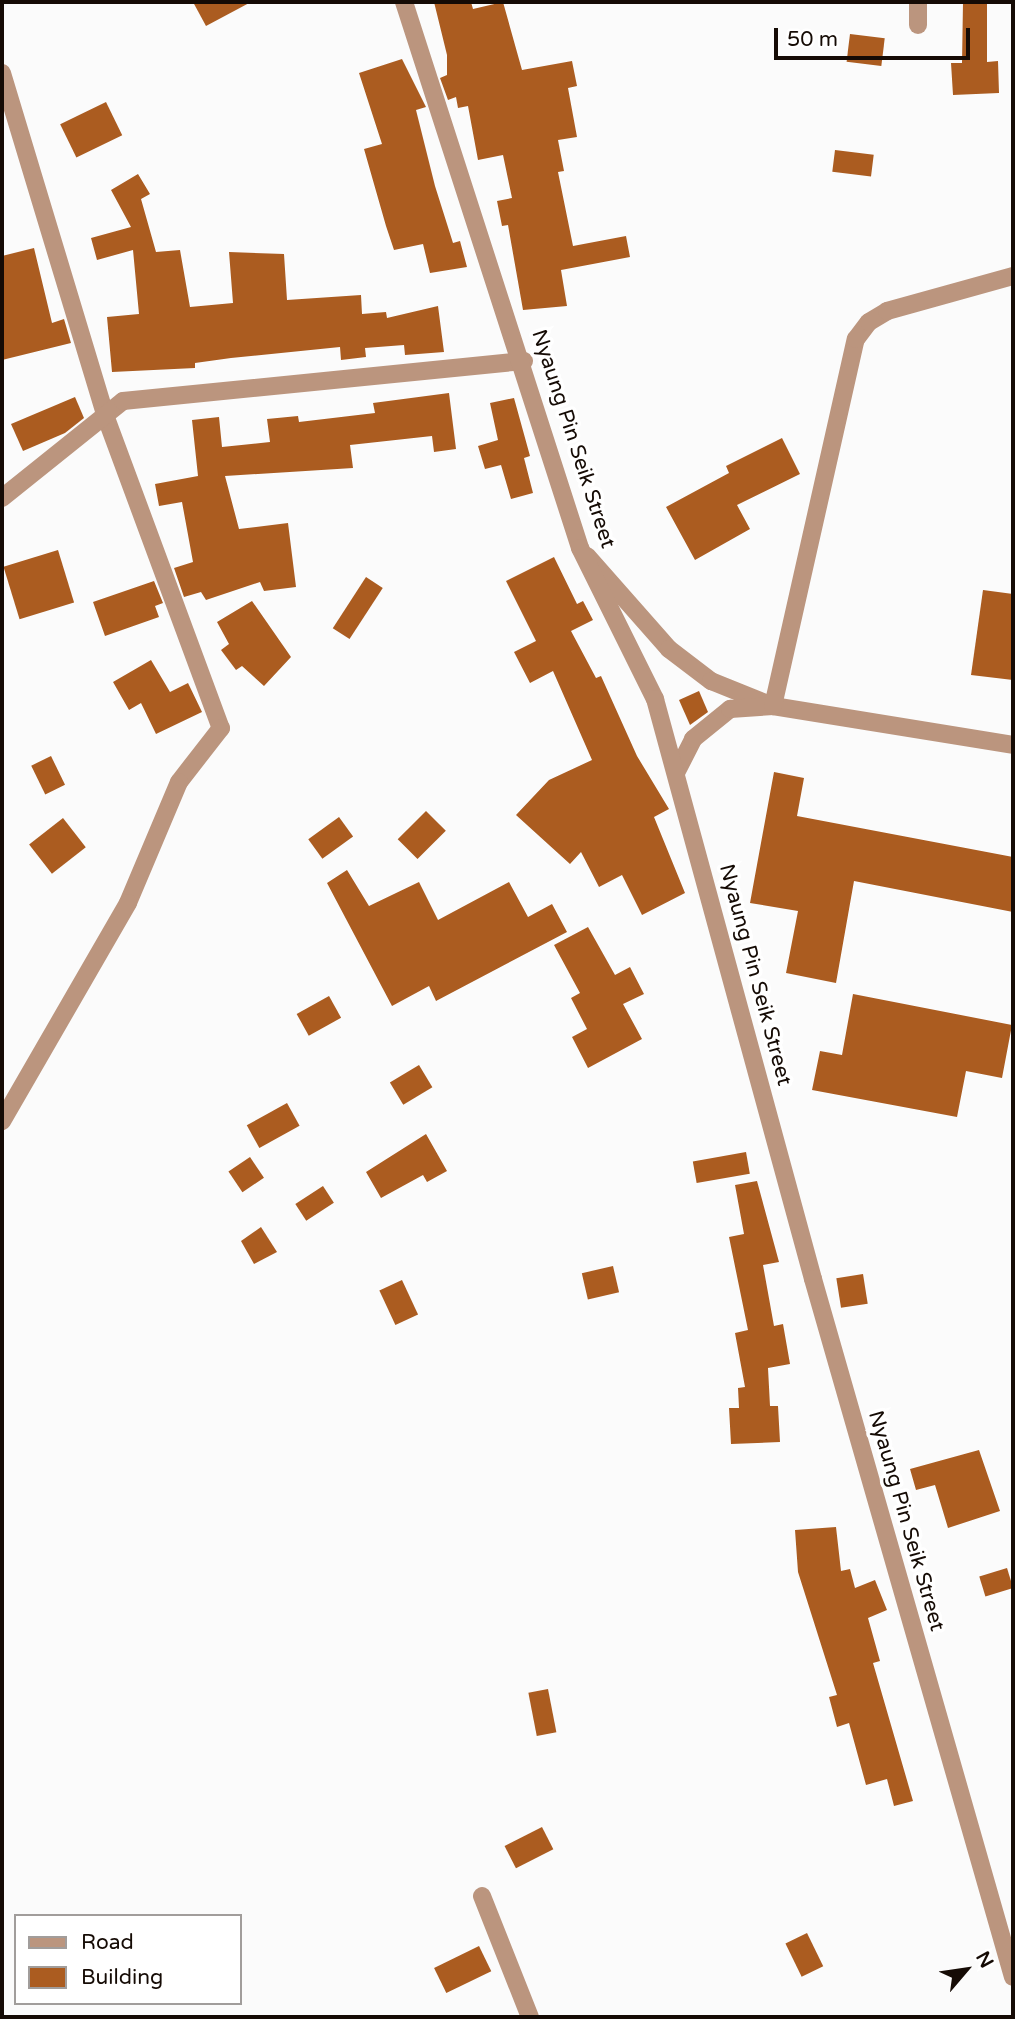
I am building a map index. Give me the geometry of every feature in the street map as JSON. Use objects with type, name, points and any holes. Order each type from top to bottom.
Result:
[{"type":"street","name":"Nyaung Pin Seik Street","points":[[404,2],[524,361],[580,548],[656,699],[813,1279],[1013,1977]]},
{"type":"street","points":[[918,2],[918,25]]},
{"type":"street","points":[[2,73],[105,415],[221,728],[179,782],[128,903],[2,1121]]},
{"type":"street","points":[[773,706],[856,340],[869,322],[887,311],[1013,276]]},
{"type":"street","points":[[2,498],[123,401],[524,361]]},
{"type":"street","points":[[580,548],[669,649],[711,681],[773,706],[1013,745]]},
{"type":"street","points":[[677,771],[693,739],[730,709],[773,706]]},
{"type":"street","points":[[482,1896],[530,2017]]},
{"type":"building","points":[[193,2],[251,2],[206,26]]},
{"type":"building","points":[[434,2],[471,2],[473,9],[503,2],[522,70],[572,61],[577,86],[568,88],[577,137],[558,140],[564,171],[558,172],[573,246],[626,236],[630,257],[561,270],[567,306],[523,310],[508,225],[502,226],[497,201],[512,198],[503,155],[478,160],[468,106],[458,108],[456,97],[448,100],[440,78],[447,75],[447,55]]},
{"type":"building","points":[[963,2],[987,2],[987,62],[998,61],[999,93],[953,95],[951,63],[962,63]]},
{"type":"building","points":[[850,34],[885,38],[881,66],[847,62]]},
{"type":"building","points":[[402,59],[426,107],[416,110],[435,186],[453,243],[460,241],[467,267],[430,273],[423,244],[394,250],[386,226],[364,149],[382,144],[359,73]]},
{"type":"building","points":[[106,102],[122,135],[76,158],[60,124]]},
{"type":"building","points":[[835,150],[874,155],[871,177],[832,172]]},
{"type":"building","points":[[138,174],[150,194],[141,199],[156,252],[180,250],[190,307],[233,303],[229,252],[284,254],[287,300],[361,295],[362,314],[386,312],[387,318],[438,306],[444,352],[405,355],[404,345],[365,348],[366,357],[341,360],[340,347],[195,363],[195,368],[112,372],[107,317],[139,314],[133,250],[97,260],[91,238],[131,227],[111,190]]},
{"type":"building","points":[[34,248],[52,323],[64,319],[71,343],[2,360],[2,256]]},
{"type":"building","points":[[449,393],[456,449],[434,452],[432,436],[350,445],[353,468],[225,476],[239,529],[288,523],[296,587],[264,591],[260,582],[206,600],[201,592],[184,597],[174,568],[193,562],[182,502],[159,506],[155,484],[198,476],[192,420],[219,417],[222,447],[270,442],[267,419],[298,416],[299,422],[375,413],[373,403]]},
{"type":"building","points":[[75,397],[84,418],[65,433],[23,451],[11,424]]},
{"type":"building","points":[[514,398],[530,456],[524,458],[533,493],[511,499],[501,465],[485,469],[478,446],[498,440],[490,403]]},
{"type":"building","points":[[782,438],[800,474],[737,505],[750,529],[695,560],[666,507],[729,473],[726,466]]},
{"type":"building","points":[[58,550],[74,603],[20,619],[3,567]]},
{"type":"building","points":[[554,557],[577,604],[583,601],[593,620],[571,631],[596,678],[601,676],[637,756],[669,809],[654,817],[685,893],[642,915],[622,875],[599,887],[581,852],[570,864],[516,815],[549,780],[592,760],[553,671],[530,683],[514,652],[536,641],[506,581]]},
{"type":"building","points":[[366,577],[383,588],[350,639],[333,628]]},
{"type":"building","points":[[154,581],[163,603],[155,606],[159,617],[105,636],[93,602]]},
{"type":"building","points":[[983,590],[1013,594],[1013,680],[971,675]]},
{"type":"building","points":[[252,601],[291,657],[264,686],[242,666],[236,670],[221,650],[229,644],[217,622]]},
{"type":"building","points":[[151,660],[170,692],[188,683],[202,712],[156,734],[141,703],[129,710],[113,682]]},
{"type":"building","points":[[699,691],[708,712],[690,725],[679,700]]},
{"type":"building","points":[[51,756],[65,785],[45,794],[31,766]]},
{"type":"building","points":[[774,772],[804,778],[797,816],[1013,857],[1013,912],[854,881],[836,983],[786,973],[798,911],[750,903]]},
{"type":"building","points":[[426,811],[446,831],[418,859],[398,839]]},
{"type":"building","points":[[339,817],[353,836],[322,859],[308,839]]},
{"type":"building","points":[[63,818],[86,847],[52,874],[29,844]]},
{"type":"building","points":[[347,870],[369,906],[419,882],[438,920],[509,882],[528,917],[552,904],[567,932],[436,1001],[429,986],[392,1006],[327,883]]},
{"type":"building","points":[[588,927],[615,975],[630,967],[644,994],[623,1004],[642,1039],[588,1068],[572,1037],[587,1029],[571,998],[580,993],[554,945]]},
{"type":"building","points":[[853,994],[1012,1025],[1002,1078],[966,1071],[957,1117],[812,1090],[820,1051],[842,1055]]},
{"type":"building","points":[[329,996],[341,1018],[309,1036],[297,1014]]},
{"type":"building","points":[[419,1065],[432,1087],[403,1105],[390,1083]]},
{"type":"building","points":[[287,1103],[300,1126],[259,1148],[247,1125]]},
{"type":"building","points":[[426,1134],[447,1171],[427,1182],[423,1175],[381,1198],[366,1172]]},
{"type":"building","points":[[746,1152],[750,1174],[697,1183],[693,1161]]},
{"type":"building","points":[[250,1157],[264,1178],[242,1192],[228,1172]]},
{"type":"building","points":[[757,1181],[779,1262],[763,1265],[774,1326],[783,1324],[790,1364],[768,1368],[770,1406],[778,1406],[780,1442],[731,1444],[729,1408],[739,1408],[738,1388],[745,1387],[735,1333],[748,1330],[729,1237],[744,1234],[735,1185]]},
{"type":"building","points":[[323,1186],[334,1203],[306,1221],[295,1204]]},
{"type":"building","points":[[261,1227],[277,1252],[254,1264],[241,1241]]},
{"type":"building","points":[[613,1266],[619,1292],[588,1300],[582,1273]]},
{"type":"building","points":[[863,1274],[868,1304],[841,1308],[836,1278]]},
{"type":"building","points":[[402,1280],[418,1314],[395,1325],[379,1291]]},
{"type":"building","points":[[979,1450],[1000,1511],[948,1528],[935,1485],[916,1490],[910,1469]]},
{"type":"building","points":[[836,1527],[841,1571],[850,1569],[855,1588],[875,1580],[887,1610],[868,1618],[880,1661],[873,1663],[913,1801],[894,1806],[887,1779],[866,1785],[849,1723],[837,1727],[829,1697],[837,1695],[798,1572],[795,1530]]},
{"type":"building","points":[[1007,1568],[1013,1588],[985,1597],[979,1576]]},
{"type":"building","points":[[548,1689],[556,1732],[537,1736],[528,1693]]},
{"type":"building","points":[[542,1827],[553,1849],[516,1868],[505,1846]]},
{"type":"building","points":[[807,1933],[823,1966],[802,1977],[785,1944]]},
{"type":"building","points":[[479,1946],[491,1971],[446,1993],[434,1968]]}]
